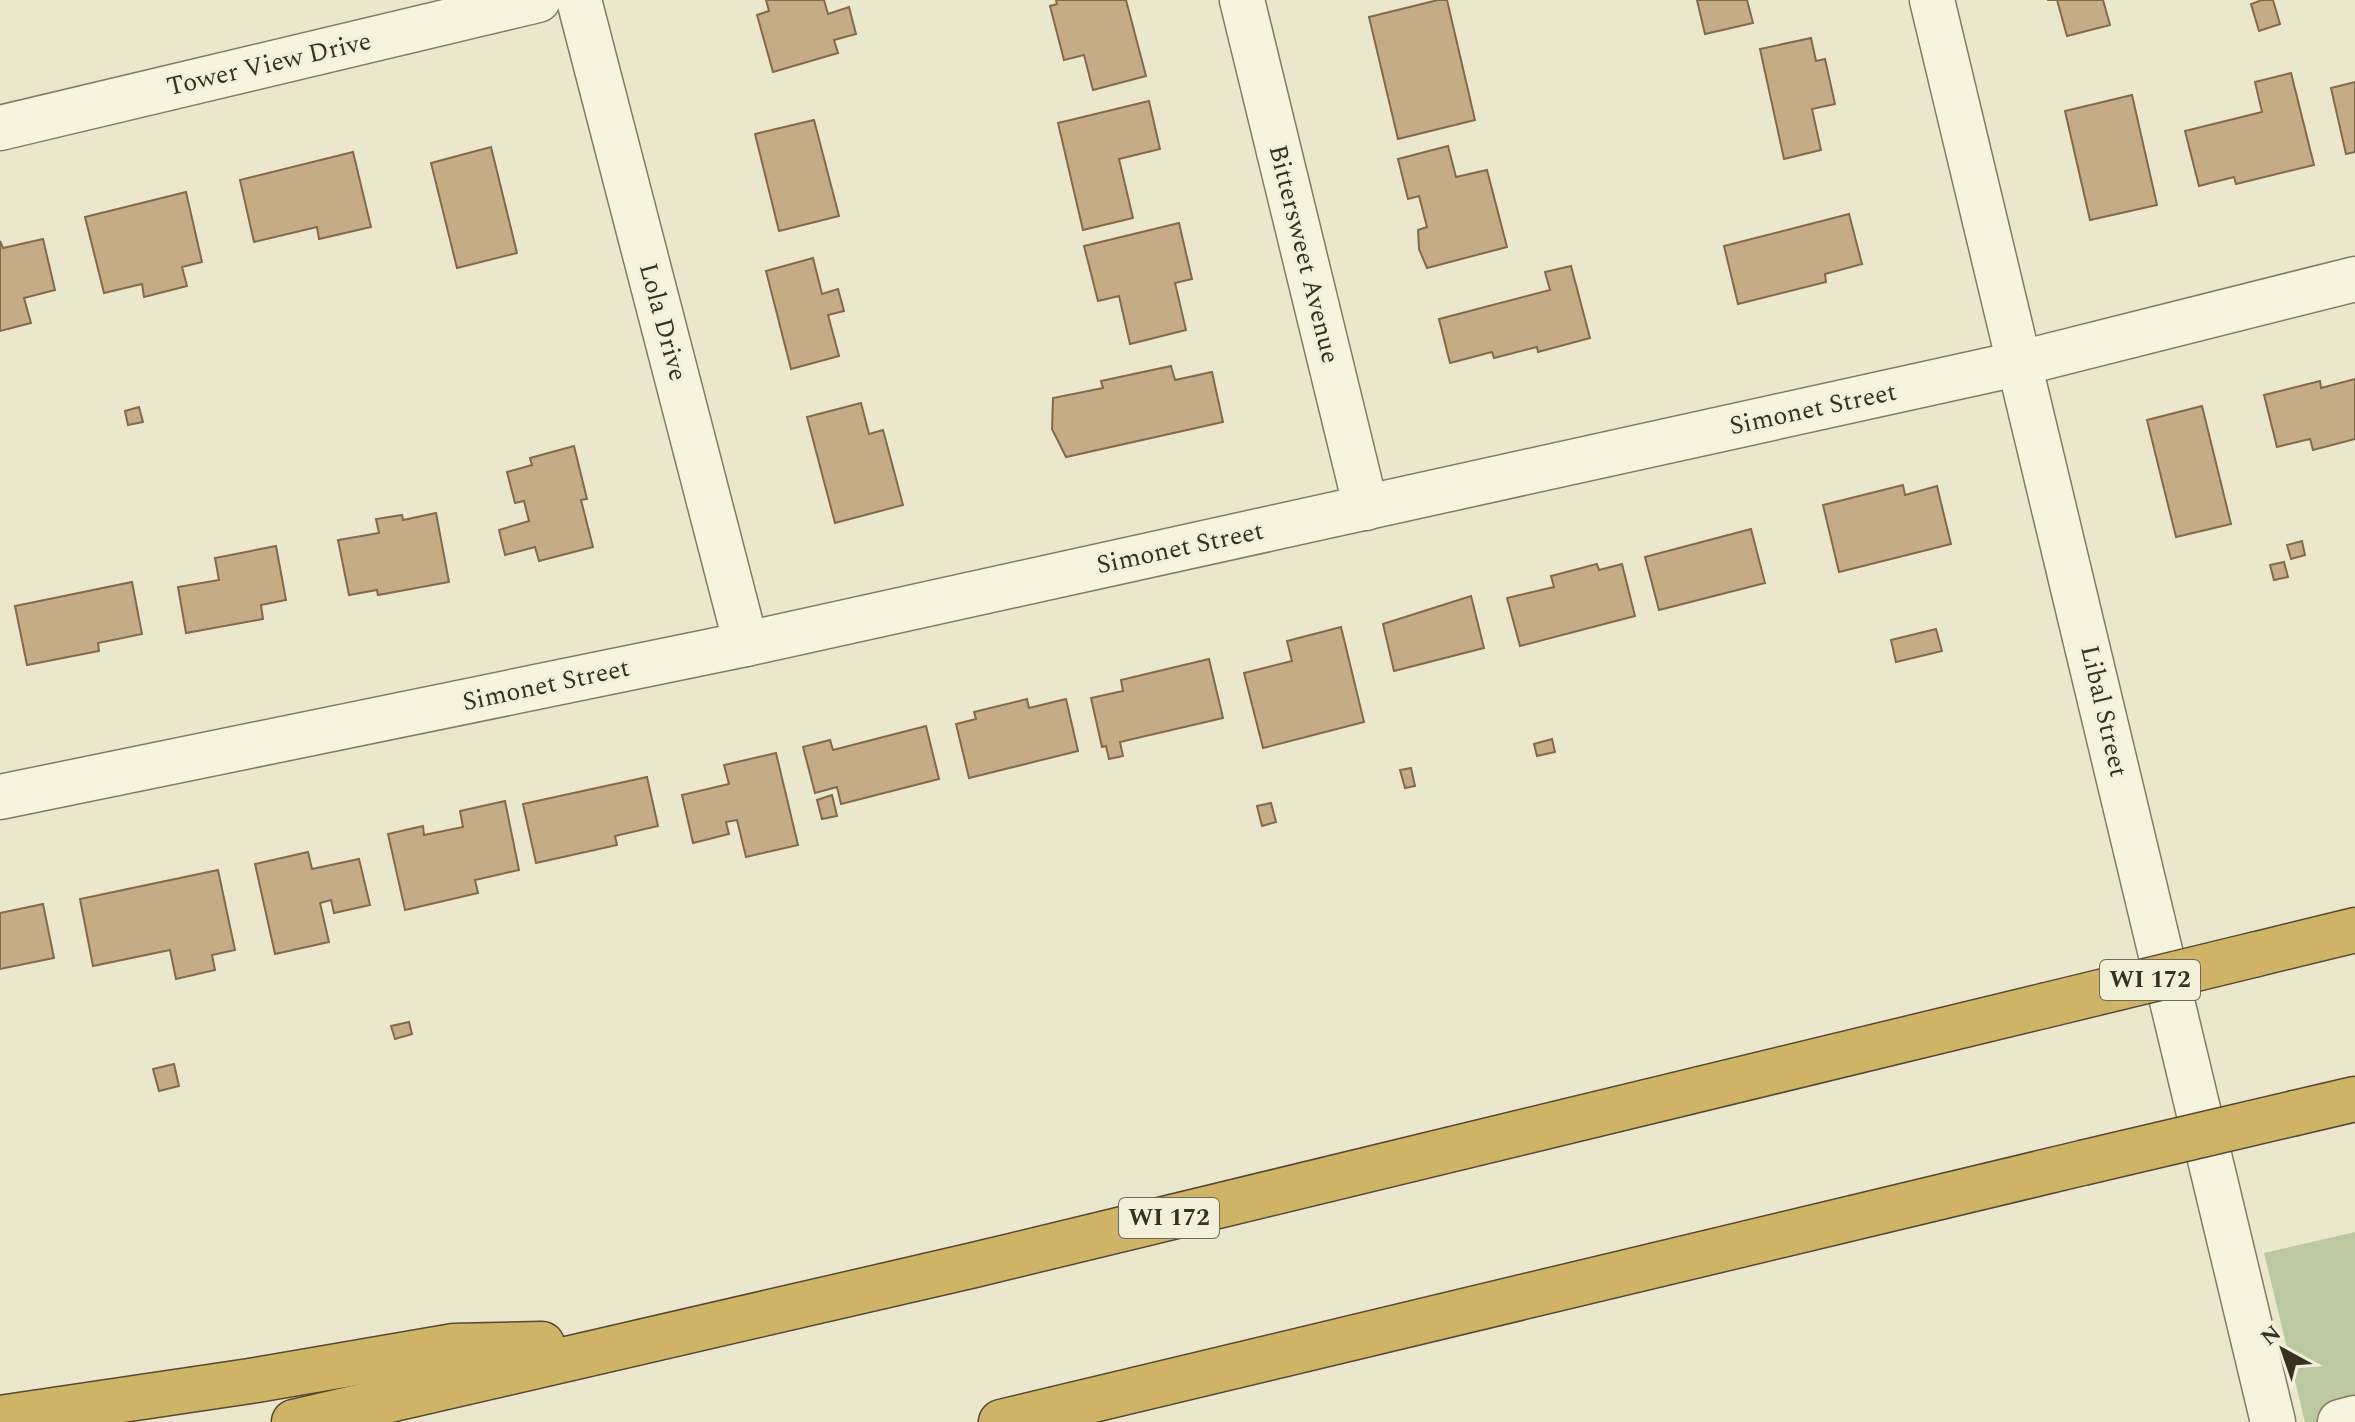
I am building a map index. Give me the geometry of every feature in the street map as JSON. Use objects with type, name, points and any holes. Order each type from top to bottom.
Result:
[{"type":"highway","name":"WI 172","points":[[294,1422],[628,1342],[974,1265],[2355,930]]},
{"type":"highway","points":[[1016,1420],[2355,1099]]},
{"type":"highway","points":[[0,1418],[250,1381],[454,1346],[628,1342]]},
{"type":"street","name":"Tower View Drive","points":[[0,128],[538,0]]},
{"type":"street","name":"Lola Drive","points":[[579,0],[746,644]]},
{"type":"street","name":"Bittersweet Avenue","points":[[1242,0],[1366,508]]},
{"type":"street","name":"Libal Street","points":[[1932,0],[2273,1422]]},
{"type":"street","name":"Simonet Street","points":[[0,797],[746,644],[1366,508],[2021,363],[2355,279]]},
{"type":"street","points":[[2340,1422],[2355,1418]]},
{"type":"green space","points":[[2355,1232],[2355,1422],[2305,1422],[2264,1253]]},
{"type":"building","points":[[766,0],[824,0],[828,14],[849,7],[856,34],[834,40],[838,53],[773,72],[757,15],[769,11]]},
{"type":"building","points":[[1056,0],[1126,0],[1146,76],[1093,90],[1084,55],[1064,60],[1050,6],[1057,4]]},
{"type":"building","points":[[1447,0],[1475,120],[1398,139],[1369,17]]},
{"type":"building","points":[[1697,0],[1747,0],[1753,23],[1705,34]]},
{"type":"building","points":[[2057,0],[2103,0],[2110,25],[2067,36]]},
{"type":"building","points":[[2273,0],[2280,24],[2259,31],[2251,4]]},
{"type":"building","points":[[1811,38],[1816,61],[1825,59],[1835,104],[1812,109],[1821,150],[1784,159],[1760,49]]},
{"type":"building","points":[[2291,73],[2314,165],[2236,184],[2234,177],[2199,186],[2185,131],[2262,112],[2255,82]]},
{"type":"building","points":[[2355,82],[2355,152],[2346,154],[2331,88]]},
{"type":"building","points":[[2132,95],[2157,205],[2090,220],[2065,111]]},
{"type":"building","points":[[1149,101],[1160,149],[1119,159],[1133,218],[1083,230],[1058,123]]},
{"type":"building","points":[[814,120],[839,216],[779,231],[755,134]]},
{"type":"building","points":[[1448,146],[1456,177],[1487,170],[1507,247],[1427,268],[1419,249],[1418,230],[1427,227],[1419,196],[1408,199],[1398,159]]},
{"type":"building","points":[[491,147],[517,253],[457,268],[431,163]]},
{"type":"building","points":[[353,152],[371,227],[319,239],[317,227],[254,242],[240,180]]},
{"type":"building","points":[[186,192],[202,262],[182,267],[187,286],[144,297],[142,284],[104,293],[85,217]]},
{"type":"building","points":[[1849,214],[1862,264],[1825,274],[1826,282],[1738,304],[1724,246]]},
{"type":"building","points":[[1179,223],[1192,279],[1175,283],[1186,330],[1130,344],[1119,296],[1098,301],[1084,246]]},
{"type":"building","points":[[43,239],[55,290],[24,298],[31,323],[0,331],[0,241],[3,248]]},
{"type":"building","points":[[813,258],[822,294],[838,289],[844,311],[828,315],[839,356],[791,369],[766,271]]},
{"type":"building","points":[[1571,266],[1590,338],[1538,352],[1537,347],[1494,358],[1492,352],[1450,363],[1439,319],[1550,290],[1545,272]]},
{"type":"building","points":[[1171,366],[1175,380],[1212,372],[1223,422],[1066,457],[1052,429],[1053,398],[1103,388],[1101,381]]},
{"type":"building","points":[[2355,379],[2355,439],[2313,450],[2310,439],[2277,447],[2264,395],[2320,381],[2321,388]]},
{"type":"building","points":[[861,403],[869,434],[883,430],[903,505],[835,523],[807,417]]},
{"type":"building","points":[[2202,406],[2231,524],[2176,537],[2147,420]]},
{"type":"building","points":[[139,407],[143,422],[128,425],[125,411]]},
{"type":"building","points":[[574,446],[587,499],[581,500],[593,547],[539,561],[535,547],[505,555],[499,530],[529,521],[524,501],[515,503],[507,472],[532,465],[530,458]]},
{"type":"building","points":[[1903,485],[1905,495],[1937,486],[1951,544],[1839,572],[1823,505]]},
{"type":"building","points":[[436,513],[449,582],[378,595],[377,590],[349,595],[338,540],[379,533],[376,519],[402,515],[403,520]]},
{"type":"building","points":[[1751,529],[1765,583],[1659,610],[1645,557]]},
{"type":"building","points":[[2302,541],[2305,555],[2291,559],[2287,545]]},
{"type":"building","points":[[276,546],[286,600],[261,605],[263,619],[186,633],[178,587],[219,580],[215,558]]},
{"type":"building","points":[[2284,562],[2288,577],[2274,580],[2270,565]]},
{"type":"building","points":[[1597,564],[1599,570],[1622,564],[1635,616],[1520,646],[1507,598],[1554,587],[1551,576]]},
{"type":"building","points":[[132,582],[142,634],[98,643],[99,651],[27,665],[15,606]]},
{"type":"building","points":[[1471,596],[1484,648],[1394,671],[1383,624]]},
{"type":"building","points":[[1341,627],[1364,722],[1263,748],[1244,673],[1292,661],[1287,641]]},
{"type":"building","points":[[1936,629],[1942,651],[1896,662],[1891,640]]},
{"type":"building","points":[[1209,659],[1223,718],[1120,742],[1123,756],[1109,759],[1106,746],[1102,747],[1091,698],[1123,691],[1121,680]]},
{"type":"building","points":[[1027,699],[1029,708],[1066,699],[1078,751],[969,778],[956,724],[976,719],[974,712]]},
{"type":"building","points":[[926,726],[939,779],[841,804],[837,787],[815,793],[803,747],[830,740],[833,750]]},
{"type":"building","points":[[1552,739],[1555,752],[1537,756],[1534,744]]},
{"type":"building","points":[[776,753],[798,845],[746,857],[737,820],[726,822],[729,834],[693,843],[682,795],[729,784],[724,765]]},
{"type":"building","points":[[1411,768],[1415,786],[1405,788],[1400,770]]},
{"type":"building","points":[[647,777],[658,826],[615,836],[617,845],[536,863],[523,804]]},
{"type":"building","points":[[832,795],[837,816],[822,819],[817,800]]},
{"type":"building","points":[[505,801],[519,870],[475,880],[478,893],[405,910],[388,834],[423,826],[424,835],[463,827],[460,811]]},
{"type":"building","points":[[1271,803],[1276,822],[1262,826],[1257,806]]},
{"type":"building","points":[[308,852],[312,869],[359,859],[370,905],[334,913],[331,900],[320,903],[329,942],[275,954],[255,864]]},
{"type":"building","points":[[218,870],[235,950],[212,955],[215,970],[176,979],[170,950],[93,966],[80,899]]},
{"type":"building","points":[[43,904],[54,958],[0,969],[0,913]]},
{"type":"building","points":[[409,1022],[412,1034],[395,1039],[391,1026]]},
{"type":"building","points":[[174,1064],[179,1086],[159,1091],[153,1069]]}]
